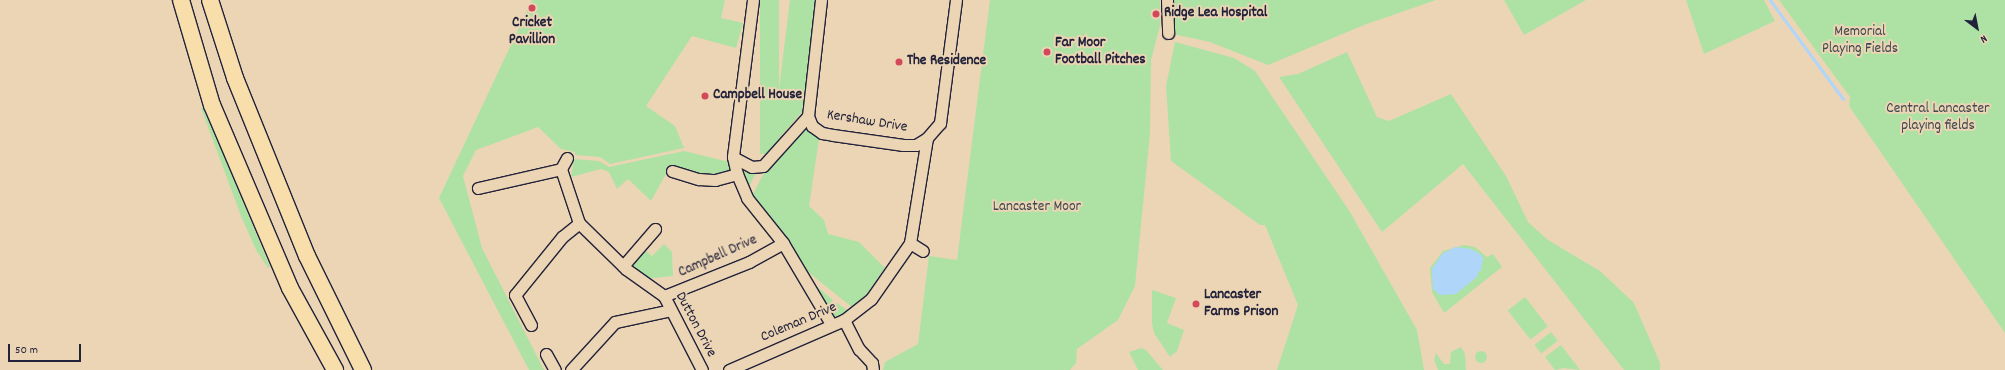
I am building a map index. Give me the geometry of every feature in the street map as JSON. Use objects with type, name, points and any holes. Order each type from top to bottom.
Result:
[{"type":"highway","points":[[181,0],[212,105],[290,288],[335,370]]},
{"type":"highway","points":[[210,0],[235,78],[307,256],[362,370]]},
{"type":"street","name":"Campbell Drive","points":[[753,0],[733,157],[737,174],[747,198],[783,243],[831,324]]},
{"type":"street","name":"Kershaw Drive","points":[[821,0],[808,116],[812,126],[822,133],[903,145],[916,145],[927,138],[940,123],[956,0]]},
{"type":"street","points":[[1167,0],[1168,33]]},
{"type":"street","name":"Kershaw Drive","points":[[733,157],[752,167],[758,168],[763,166],[808,116]]},
{"type":"street","name":"Coleman Drive","points":[[729,370],[831,324],[844,320],[871,299],[910,243],[927,138]]},
{"type":"street","points":[[478,188],[561,168],[566,158]]},
{"type":"street","name":"Dutton Drive","points":[[561,168],[579,223],[622,266],[664,296],[702,370]]},
{"type":"street","points":[[672,171],[699,179],[715,180],[737,174]]},
{"type":"street","points":[[531,325],[515,296],[562,237],[579,223]]},
{"type":"street","points":[[622,266],[655,230]]},
{"type":"street","name":"Campbell Drive","points":[[664,296],[749,262],[783,243]]},
{"type":"street","points":[[910,243],[923,251]]},
{"type":"street","points":[[651,288],[694,284]]},
{"type":"street","points":[[571,370],[615,322],[671,310]]},
{"type":"street","points":[[844,320],[859,349],[872,363],[873,370]]},
{"type":"street","points":[[546,354],[555,370]]},
{"type":"green space","points":[[532,0],[725,0],[721,18],[743,23],[736,48],[692,36],[646,106],[675,126],[684,148],[610,164],[600,157],[575,155],[575,152],[561,149],[538,127],[476,150],[463,176],[482,248],[544,370],[529,370],[439,198]]},
{"type":"green space","points":[[760,0],[779,0],[779,154],[760,154]]},
{"type":"green space","points":[[790,0],[816,0],[802,112],[772,146]]},
{"type":"green space","name":"Lancaster Moor","points":[[990,0],[1160,0],[1160,26],[1151,60],[1150,133],[1135,286],[1118,320],[1077,349],[1076,363],[1070,370],[883,370],[885,362],[918,344],[929,256],[957,260]]},
{"type":"green space","points":[[1167,0],[1436,0],[1364,25],[1268,65],[1210,42],[1168,33]]},
{"type":"green space","points":[[1504,0],[1586,0],[1524,35]]},
{"type":"green space","points":[[1686,0],[1764,0],[1775,21],[1704,54]]},
{"type":"green space","name":"Central Lancaster playing fields","points":[[1779,0],[2005,0],[2005,333],[1849,106],[1850,97]]},
{"type":"green space","points":[[1175,42],[1234,58],[1255,71],[1350,212],[1417,330],[1424,370],[1277,370],[1298,305],[1265,225],[1260,225],[1171,161],[1166,86]]},
{"type":"green space","points":[[1347,52],[1377,117],[1389,121],[1451,94],[1506,176],[1528,222],[1548,240],[1600,271],[1634,303],[1660,363],[1660,370],[1624,370],[1463,164],[1382,232],[1279,77],[1298,74]]},
{"type":"green space","points":[[204,106],[270,267],[268,268],[256,250],[241,216],[201,108]]},
{"type":"green space","points":[[806,125],[819,139],[809,206],[824,220],[828,234],[859,242],[885,268],[863,299],[853,308],[807,271],[751,198],[766,169]]},
{"type":"green space","points":[[684,151],[729,162],[732,170],[718,175],[706,175],[671,165],[651,201],[628,179],[617,189],[609,172],[601,169],[571,177],[574,159],[599,161],[609,167]]},
{"type":"green space","points":[[737,163],[757,171],[747,191]]},
{"type":"green space","points":[[664,244],[672,252],[673,276],[644,279],[630,265],[645,250],[652,256]]},
{"type":"green space","points":[[1464,245],[1475,247],[1487,257],[1493,254],[1502,267],[1444,313],[1432,292],[1430,268],[1443,251]]},
{"type":"green space","points":[[804,276],[833,300],[825,309]]},
{"type":"green space","points":[[1152,290],[1176,298],[1167,323],[1184,330],[1177,351],[1170,357],[1154,333],[1152,324]]},
{"type":"green space","points":[[1525,297],[1548,326],[1530,340],[1508,311]]},
{"type":"green space","points":[[837,303],[850,312],[832,320],[828,313]]},
{"type":"green space","points":[[1551,332],[1558,341],[1541,354],[1534,345]]},
{"type":"green space","points":[[1561,345],[1580,370],[1564,368],[1555,370],[1545,357]]},
{"type":"green space","points":[[1461,347],[1465,354],[1466,370],[1438,370],[1434,360],[1436,353],[1444,364],[1450,364],[1451,352]]},
{"type":"green space","points":[[1141,348],[1146,350],[1163,370],[1138,370],[1129,352]]},
{"type":"green space","points":[[1483,351],[1486,352],[1486,362],[1479,363],[1476,362],[1475,355],[1476,352]]},
{"type":"water","points":[[1455,247],[1471,249],[1480,254],[1483,258],[1481,270],[1477,274],[1478,276],[1456,294],[1440,295],[1433,289],[1432,269],[1442,254]]},
{"type":"waterway","points":[[1770,0],[1843,99]]},
{"type":"place","name":"Cricket Pavillion","points":[[532,8]]},
{"type":"place","name":"Ridge Lea Hospital","points":[[1156,14]]},
{"type":"place","name":"Far Moor Football Pitches","points":[[1047,52]]},
{"type":"place","name":"The Residence","points":[[899,62]]},
{"type":"place","name":"Campbell House","points":[[705,96]]},
{"type":"place","name":"Lancaster Farms Prison","points":[[1196,304]]},
{"type":"park label","name":"Memorial Playing Fields","points":[[1860,40]]}]
